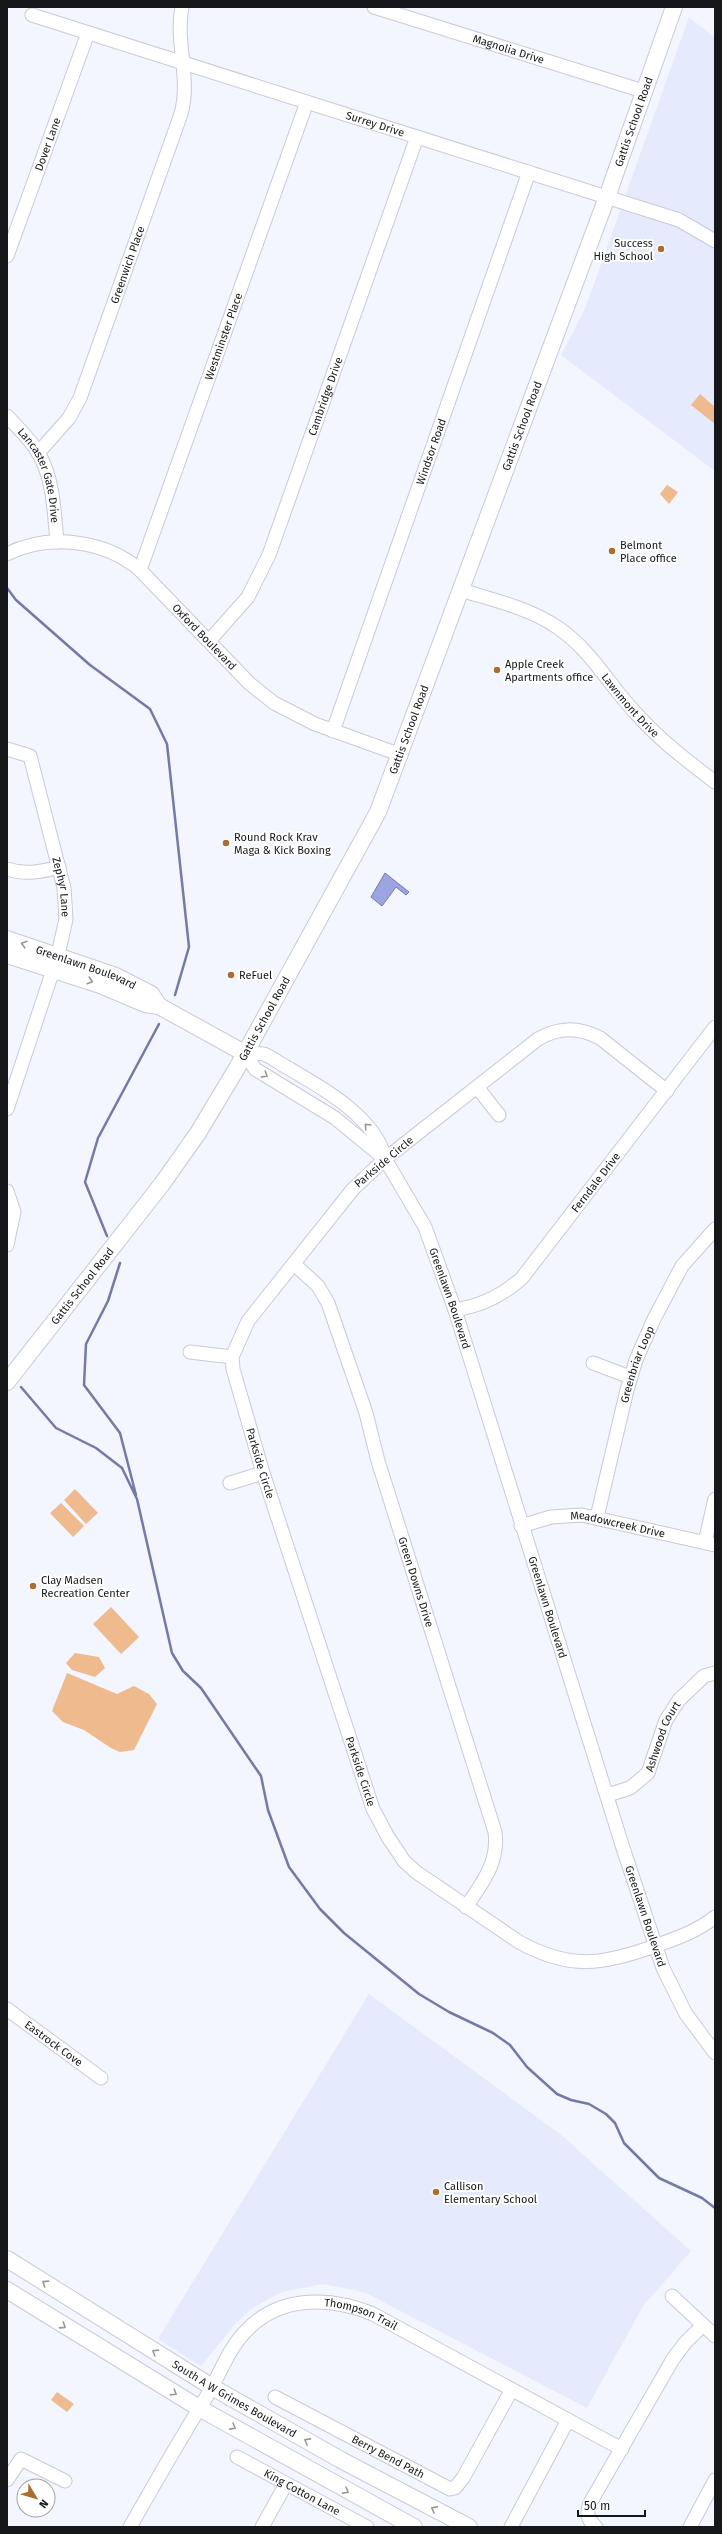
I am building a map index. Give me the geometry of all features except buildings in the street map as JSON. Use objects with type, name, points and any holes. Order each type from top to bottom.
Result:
[{"type":"main road","name":"Gattis School Road","points":[[7,1382],[182,1158],[215,1108],[368,832],[401,755],[606,197],[674,7]]},
{"type":"main road","name":"Greenlawn Boulevard","points":[[7,939],[100,984],[146,1004],[159,1006],[246,1054]]},
{"type":"main road","name":"Greenlawn Boulevard","points":[[7,955],[55,963]]},
{"type":"main road","name":"South A W Grimes Boulevard","points":[[7,2259],[212,2387],[341,2460],[469,2527]]},
{"type":"main road","points":[[7,2290],[199,2408],[414,2527]]},
{"type":"street","name":"Greenwich Place","points":[[38,453],[69,418],[80,398],[181,114],[186,84],[179,33],[182,7]]},
{"type":"street","name":"Magnolia Drive","points":[[374,7],[643,91]]},
{"type":"street","name":"Surrey Drive","points":[[32,15],[678,220],[715,241]]},
{"type":"street","name":"Dover Lane","points":[[7,256],[88,33]]},
{"type":"street","name":"Westminster Place","points":[[140,570],[307,102]]},
{"type":"street","name":"Cambridge Drive","points":[[209,642],[248,597],[269,555],[417,137]]},
{"type":"street","name":"Windsor Road","points":[[333,731],[529,172]]},
{"type":"street","name":"Lancaster Gate Drive","points":[[7,416],[38,453],[50,482],[57,542]]},
{"type":"street","name":"Oxford Boulevard","points":[[7,554],[26,546],[57,542],[100,548],[121,557],[140,570],[249,683],[274,703],[296,716],[401,755]]},
{"type":"street","name":"Lawnmont Drive","points":[[461,590],[544,619],[569,636],[592,657],[633,710],[660,738],[715,782]]},
{"type":"street","name":"Zephyr Lane","points":[[7,749],[30,756],[64,888],[66,919],[55,963],[12,1074],[7,1109]]},
{"type":"street","points":[[7,869],[25,873],[39,872],[59,867]]},
{"type":"street","name":"Ferndale Drive","points":[[455,1310],[470,1308],[498,1296],[522,1278],[715,1027]]},
{"type":"street","name":"Parkside Circle","points":[[667,1091],[600,1038],[585,1032],[566,1029],[547,1033],[385,1159],[353,1189],[248,1320],[232,1357],[233,1369],[263,1473],[378,1819],[404,1861],[422,1877],[519,1942],[533,1950],[564,1960],[604,1961],[634,1954],[700,1929],[715,1917]]},
{"type":"street","name":"Greenlawn Boulevard","points":[[246,1054],[263,1054],[330,1092],[371,1130],[384,1150],[385,1159]]},
{"type":"street","name":"Greenlawn Boulevard","points":[[246,1054],[255,1069],[335,1118],[385,1159],[425,1227],[455,1310],[521,1526],[655,1946],[672,1989],[686,2014],[715,2053]]},
{"type":"street","points":[[477,1087],[499,1116]]},
{"type":"street","points":[[7,1192],[14,1212],[7,1245]]},
{"type":"street","name":"Greenbriar Loop","points":[[597,1517],[630,1377],[654,1319],[671,1286],[691,1255],[715,1229]]},
{"type":"street","name":"Green Downs Drive","points":[[294,1264],[318,1286],[328,1303],[366,1413],[378,1461],[494,1832],[494,1857],[490,1869],[466,1907]]},
{"type":"street","points":[[190,1352],[232,1357]]},
{"type":"street","points":[[593,1363],[630,1377]]},
{"type":"street","points":[[230,1483],[263,1473]]},
{"type":"street","points":[[710,1543],[715,1498]]},
{"type":"street","name":"Meadowcreek Drive","points":[[521,1526],[566,1515],[597,1517],[710,1543]]},
{"type":"street","name":"Ashwood Court","points":[[608,1796],[630,1788],[648,1773],[666,1720],[679,1700],[704,1676],[715,1673]]},
{"type":"street","name":"Eastrock Cove","points":[[7,2009],[101,2078]]},
{"type":"street","points":[[672,2296],[715,2336]]},
{"type":"street","name":"Thompson Trail","points":[[130,2527],[243,2334],[254,2324],[275,2311],[294,2304],[322,2301],[347,2304],[373,2314],[511,2391],[622,2449]]},
{"type":"street","points":[[596,2527],[589,2521],[587,2514],[673,2359],[685,2343],[703,2325]]},
{"type":"street","name":"Berry Bend Path","points":[[275,2397],[450,2489],[460,2483],[484,2444],[511,2391]]},
{"type":"street","points":[[511,2527],[568,2420]]},
{"type":"street","name":"King Cotton Lane","points":[[236,2457],[368,2527]]},
{"type":"street","points":[[7,2480],[21,2459],[65,2481]]},
{"type":"street","points":[[690,2527],[715,2480]]},
{"type":"street","points":[[262,2527],[286,2484]]},
{"type":"shaded area","name":"Success High School","points":[[689,17],[715,38],[715,471],[561,355],[585,309]]},
{"type":"shaded area","points":[[700,394],[715,407],[715,424],[691,405]]},
{"type":"shaded area","points":[[667,485],[678,492],[669,504],[660,494]]},
{"type":"shaded area","points":[[75,1489],[98,1513],[86,1524],[64,1500]]},
{"type":"shaded area","points":[[61,1503],[84,1526],[73,1537],[50,1513]]},
{"type":"shaded area","points":[[111,1607],[139,1637],[121,1654],[93,1624]]},
{"type":"shaded area","points":[[75,1653],[99,1657],[105,1668],[95,1677],[72,1670],[66,1663]]},
{"type":"shaded area","points":[[67,1673],[117,1694],[134,1686],[149,1694],[157,1704],[134,1750],[120,1752],[111,1748],[84,1730],[63,1722],[52,1711]]},
{"type":"shaded area","name":"Callison Elementary School","points":[[369,1994],[560,2134],[691,2251],[643,2306],[587,2408],[364,2292],[323,2284],[282,2292],[254,2307],[236,2323],[201,2366],[158,2339]]},
{"type":"shaded area","points":[[57,2392],[74,2404],[67,2412],[51,2400]]},
{"type":"water","points":[[385,873],[409,892],[406,895],[396,887],[382,906],[371,897]]},
{"type":"waterway","points":[[7,588],[16,600],[90,665],[150,709],[167,744],[189,947],[175,995]]},
{"type":"waterway","points":[[107,1236],[85,1182],[98,1138],[159,1024]]},
{"type":"waterway","points":[[120,1263],[108,1301],[86,1344],[84,1385],[120,1433],[136,1495]]},
{"type":"waterway","points":[[21,1387],[56,1428],[96,1448],[122,1468],[137,1499],[172,1653],[183,1671],[201,1688],[261,1776],[268,1810],[289,1867],[320,1909],[344,1933],[419,1994],[449,2012],[493,2033],[510,2045],[527,2067],[557,2094],[571,2100],[589,2104],[606,2114],[615,2123],[624,2143],[659,2178],[702,2198],[715,2208]]},
{"type":"place","name":"Success High School","points":[[661,249]]},
{"type":"place","name":"Belmont Place office","points":[[612,551]]},
{"type":"place","name":"Apple Creek Apartments office","points":[[497,670]]},
{"type":"place","name":"Round Rock Krav Maga & Kick Boxing","points":[[226,843]]},
{"type":"place","name":"ReFuel","points":[[231,975]]},
{"type":"place","name":"Clay Madsen Recreation Center","points":[[33,1586]]},
{"type":"place","name":"Callison Elementary School","points":[[436,2192]]}]
